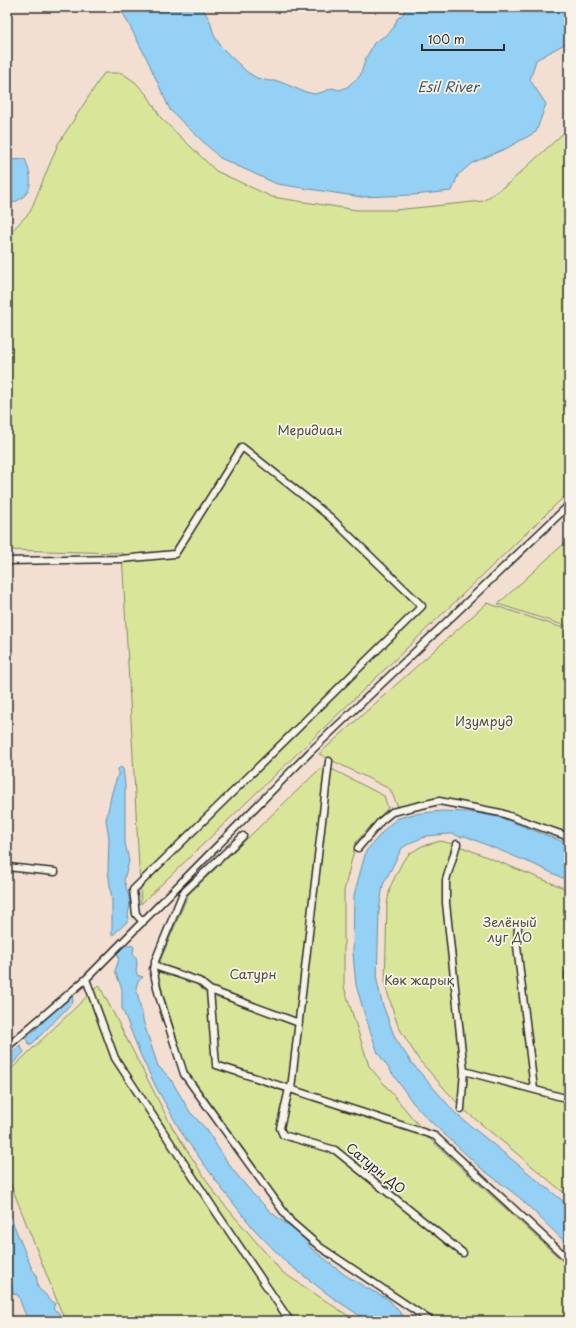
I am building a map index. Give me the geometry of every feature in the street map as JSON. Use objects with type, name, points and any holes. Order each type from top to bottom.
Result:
[{"type":"street","points":[[7,561],[121,559],[175,554],[242,447],[330,517],[422,606],[133,890],[136,914],[143,922]]},
{"type":"street","points":[[7,1047],[86,979],[310,752],[569,504]]},
{"type":"street","points":[[290,1089],[329,761]]},
{"type":"street","points":[[358,848],[392,812],[439,801],[500,813],[569,837]]},
{"type":"street","points":[[243,836],[183,893],[155,961],[156,966],[153,969],[158,996],[184,1074],[291,1222],[320,1247],[431,1321]]},
{"type":"street","points":[[457,844],[446,880],[446,903],[464,1071],[461,1109]]},
{"type":"street","points":[[7,866],[55,872]]},
{"type":"street","points":[[518,926],[517,946],[534,1090]]},
{"type":"street","points":[[156,966],[199,982],[210,990],[299,1023]]},
{"type":"street","points":[[569,972],[569,978]]},
{"type":"street","points":[[86,979],[115,1058],[290,1321]]},
{"type":"street","points":[[210,990],[216,1065],[435,1136],[569,1260]]},
{"type":"street","points":[[464,1071],[569,1099]]},
{"type":"street","name":"Сатурн ДО","points":[[290,1089],[280,1128],[283,1135],[335,1150],[463,1253]]},
{"type":"green space","name":"Меридиан","points":[[104,73],[122,73],[135,82],[148,96],[161,118],[216,171],[272,197],[357,210],[395,210],[483,201],[509,183],[569,128],[569,492],[141,904],[122,553],[7,550],[7,236],[30,212],[58,144]]},
{"type":"green space","points":[[569,539],[569,627],[498,604]]},
{"type":"green space","name":"Изумруд","points":[[487,603],[569,630],[569,833],[503,811],[439,799],[399,809],[390,789],[319,754]]},
{"type":"green space","name":"Сатурн","points":[[324,765],[384,796],[388,808],[356,842],[344,891],[344,987],[369,1066],[431,1140],[569,1267],[569,1321],[438,1321],[322,1245],[294,1220],[186,1069],[158,977],[160,961],[188,895]]},
{"type":"green space","name":"Көк жарық","points":[[441,841],[456,845],[445,881],[462,1071],[460,1106],[419,1060],[398,1026],[385,985],[387,905],[390,887],[403,861],[409,854],[422,846]]},
{"type":"green space","name":"Зелёный луг ДО","points":[[457,845],[569,890],[569,968],[567,978],[569,983],[569,1098],[465,1070],[447,902],[447,880]]},
{"type":"green space","points":[[99,985],[172,1127],[216,1195],[282,1272],[356,1321],[65,1321],[7,1175],[7,1073]]},
{"type":"green space","points":[[465,1073],[569,1100],[569,1197],[462,1108]]},
{"type":"water","name":"Esil River","points":[[117,7],[202,7],[210,21],[214,35],[221,47],[247,72],[257,78],[269,81],[278,81],[302,91],[314,94],[332,88],[340,90],[347,87],[360,76],[366,58],[374,43],[389,33],[394,27],[397,19],[403,14],[406,7],[564,7],[568,42],[536,60],[530,80],[546,104],[536,132],[507,148],[472,163],[458,175],[452,191],[413,195],[361,197],[277,184],[220,158],[170,110],[147,59],[124,15]]},
{"type":"water","points":[[25,159],[30,178],[29,188],[22,197],[7,206],[7,162]]},
{"type":"water","points":[[121,767],[123,769],[125,784],[125,843],[129,861],[124,880],[130,906],[128,914],[129,920],[112,936],[112,901],[108,870],[109,838],[106,820],[112,792],[118,775],[118,769]]},
{"type":"water","points":[[442,811],[468,812],[499,817],[569,844],[569,881],[533,864],[465,836],[460,837],[454,834],[449,834],[427,836],[402,848],[383,885],[379,911],[377,981],[382,1003],[395,1038],[411,1062],[456,1114],[569,1206],[569,1246],[520,1198],[482,1169],[413,1103],[378,1053],[356,985],[353,954],[354,895],[366,851],[388,826],[398,818],[414,814]]},
{"type":"water","points":[[124,944],[125,946],[132,945],[134,947],[133,952],[134,956],[136,957],[137,975],[143,977],[138,981],[136,987],[144,1024],[158,1066],[170,1078],[190,1112],[208,1131],[233,1170],[252,1193],[272,1213],[304,1237],[311,1248],[345,1275],[386,1298],[402,1315],[410,1321],[368,1321],[333,1298],[287,1263],[254,1229],[222,1189],[183,1135],[156,1087],[141,1056],[122,1008],[122,989],[115,971],[119,959],[116,951]]},
{"type":"water","points":[[72,995],[73,1002],[30,1046],[26,1039],[66,999]]},
{"type":"water","points":[[20,1045],[24,1052],[7,1070],[7,1057]]},
{"type":"water","points":[[7,1209],[32,1269],[36,1274],[38,1288],[49,1300],[55,1303],[53,1309],[60,1315],[57,1321],[30,1321],[24,1312],[18,1295],[14,1294],[12,1291],[12,1286],[7,1274]]}]
